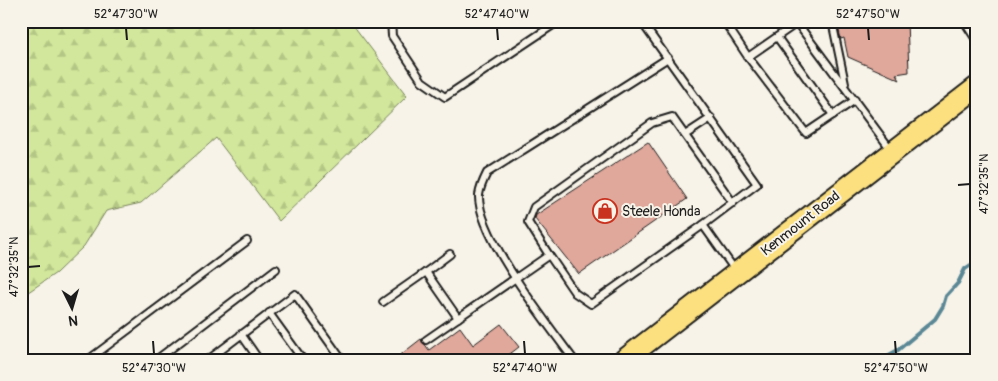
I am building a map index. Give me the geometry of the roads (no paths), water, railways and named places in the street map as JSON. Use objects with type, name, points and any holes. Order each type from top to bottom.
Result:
[{"type":"main road","name":"Kenmount Road","points":[[624,360],[977,87]]},
{"type":"lane","points":[[391,21],[392,36],[422,81],[445,97],[560,21]]},
{"type":"lane","points":[[641,21],[757,184],[733,204],[591,304],[575,293],[528,222],[534,207],[652,123],[672,117],[733,204]]},
{"type":"lane","points":[[724,21],[748,57],[806,133],[855,100]]},
{"type":"lane","points":[[730,29],[741,21]]},
{"type":"lane","points":[[832,21],[845,87]]},
{"type":"lane","points":[[964,21],[977,41]]},
{"type":"lane","points":[[748,57],[799,22],[893,152]]},
{"type":"lane","points":[[776,37],[833,116]]},
{"type":"lane","points":[[574,360],[516,278],[483,218],[479,194],[487,173],[668,58]]},
{"type":"lane","points":[[685,135],[710,118]]},
{"type":"lane","points":[[703,225],[737,272]]},
{"type":"lane","points":[[88,360],[247,241]]},
{"type":"lane","points":[[383,302],[450,254]]},
{"type":"lane","points":[[426,340],[549,255]]},
{"type":"lane","points":[[156,360],[276,269]]},
{"type":"lane","points":[[426,272],[458,318]]},
{"type":"lane","points":[[208,360],[295,294],[342,360]]},
{"type":"lane","points":[[270,313],[303,360]]},
{"type":"lane","points":[[241,334],[259,360]]},
{"type":"waterway","points":[[880,360],[898,350],[935,319],[943,306],[946,296],[958,283],[965,269],[977,261]]},
{"type":"place","name":"Steele Honda","points":[[605,211]]}]
